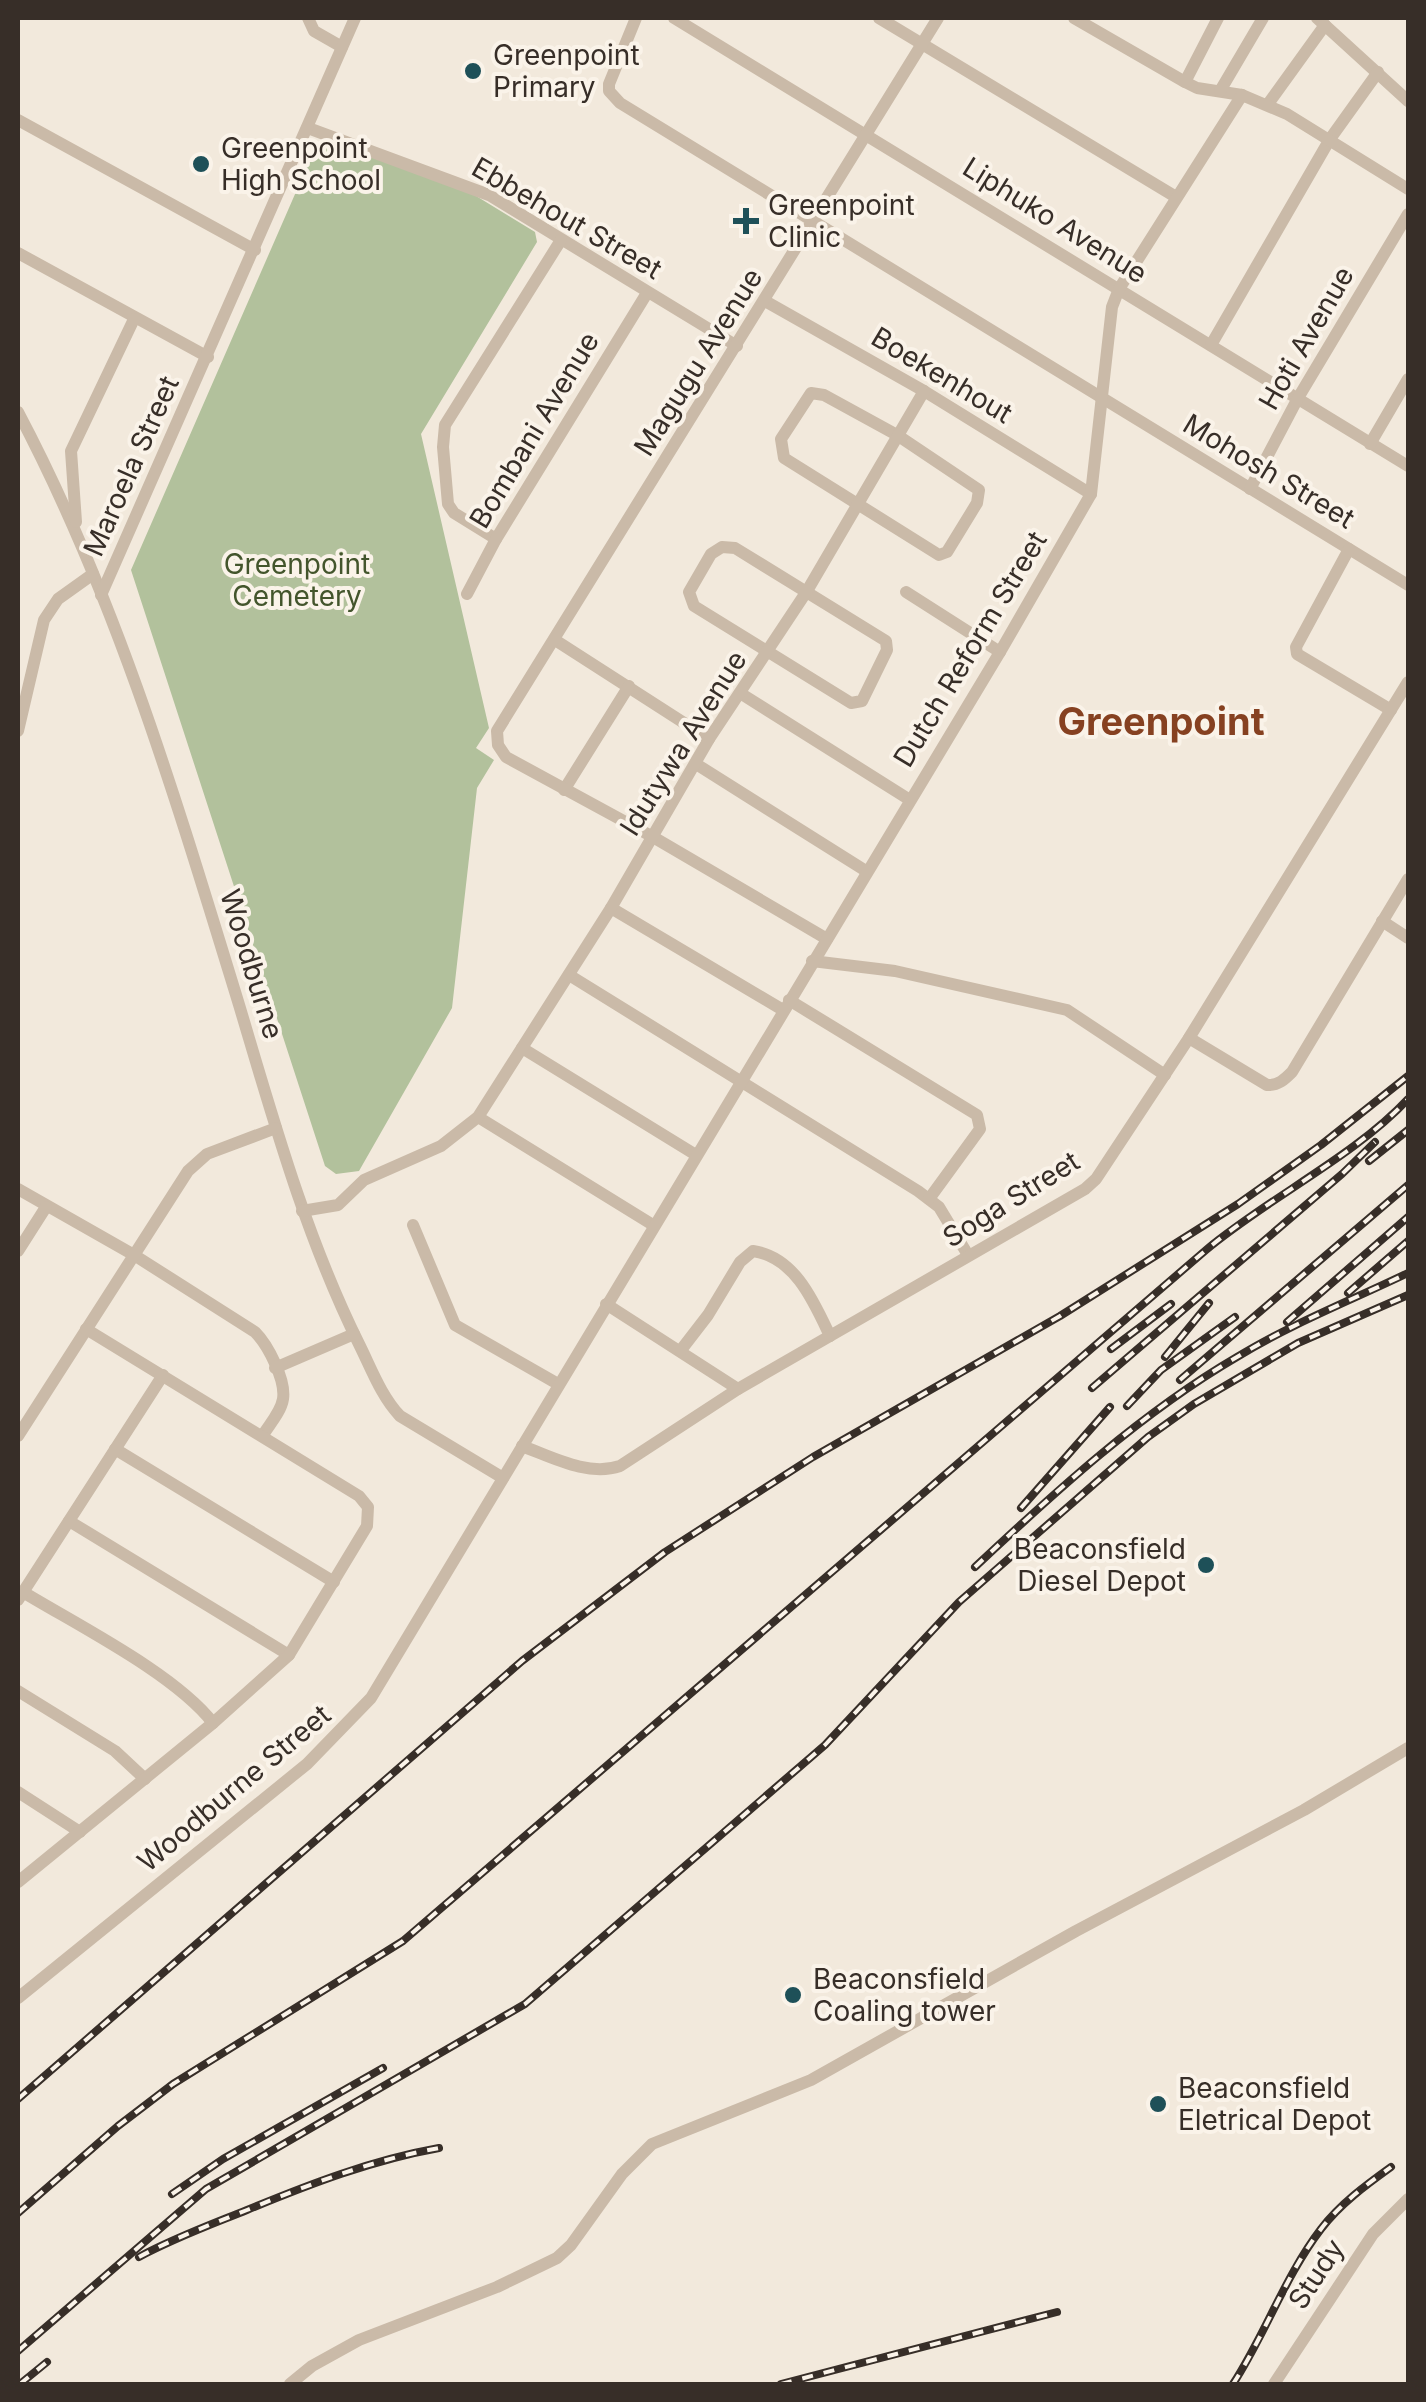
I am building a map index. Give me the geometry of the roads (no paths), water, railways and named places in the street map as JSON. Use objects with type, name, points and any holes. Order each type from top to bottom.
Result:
[{"type":"street","points":[[308,18],[314,30],[342,47]]},
{"type":"street","name":"Maroela Street","points":[[101,595],[355,18]]},
{"type":"street","points":[[636,18],[608,84],[612,96],[1102,401]]},
{"type":"street","name":"Liphuko Avenue","points":[[674,18],[1408,466]]},
{"type":"street","points":[[878,18],[1176,197]]},
{"type":"street","name":"Magugu Avenue","points":[[564,790],[506,757],[498,745],[496,731],[556,640],[938,18]]},
{"type":"street","points":[[1074,18],[1097,23],[1185,82],[1242,94],[1268,104],[1408,189]]},
{"type":"street","points":[[1220,91],[1260,18]]},
{"type":"street","points":[[1185,82],[1214,19]]},
{"type":"street","points":[[1268,104],[1321,21],[1408,101]]},
{"type":"street","points":[[1211,345],[1330,139],[1378,72]]},
{"type":"street","name":"Dutch Reform Street","points":[[503,1478],[1000,652],[1090,494],[1109,321],[1119,289],[1242,94]]},
{"type":"street","points":[[18,120],[255,250]]},
{"type":"street","name":"Ebbehout Street","points":[[308,128],[471,186],[737,346]]},
{"type":"street","name":"Hoti Avenue","points":[[1250,488],[1298,398],[1408,214]]},
{"type":"street","points":[[496,539],[450,508],[446,496],[444,430],[561,240]]},
{"type":"street","name":"Maroela Street","points":[[18,253],[208,358]]},
{"type":"street","name":"Bombani Avenue","points":[[467,594],[496,539],[647,293]]},
{"type":"street","name":"Boekenhout","points":[[766,300],[924,391],[1090,494]]},
{"type":"street","points":[[77,532],[71,451],[134,319]]},
{"type":"street","points":[[1370,444],[1408,378]]},
{"type":"street","name":"Idutywa Avenue","points":[[478,1118],[611,908],[710,739],[807,592],[924,391]]},
{"type":"street","points":[[814,392],[898,435],[979,490],[977,503],[950,548],[939,554],[858,505],[784,458],[781,439],[807,396],[814,392]]},
{"type":"street","name":"Mohosh Street","points":[[1102,401],[1408,585]]},
{"type":"street","name":"Woodburne","points":[[18,412],[77,532],[101,595],[182,820],[302,1210],[354,1334],[388,1402],[400,1416],[503,1478]]},
{"type":"street","points":[[722,547],[736,548],[886,641],[888,650],[865,697],[851,703],[769,653],[690,601],[688,592],[711,554],[722,547]]},
{"type":"street","points":[[1350,549],[1296,647],[1297,654],[1391,710]]},
{"type":"street","points":[[18,731],[44,620],[58,599],[93,574]]},
{"type":"street","points":[[906,592],[1000,652]]},
{"type":"street","points":[[556,640],[710,739]]},
{"type":"street","name":"Soga Street","points":[[522,1446],[583,1468],[610,1470],[738,1389],[1096,1180],[1189,1038],[1408,682]]},
{"type":"street","points":[[629,686],[564,790],[653,837],[826,939]]},
{"type":"street","points":[[740,693],[910,800]]},
{"type":"street","points":[[696,764],[866,871]]},
{"type":"street","points":[[1189,1038],[1267,1085],[1279,1082],[1292,1072],[1408,879]]},
{"type":"street","points":[[611,908],[976,1114],[980,1129],[930,1199]]},
{"type":"street","points":[[1382,921],[1408,938]]},
{"type":"street","points":[[812,962],[895,972],[1067,1010],[1165,1075]]},
{"type":"street","points":[[569,975],[930,1199],[968,1255]]},
{"type":"street","points":[[522,1048],[696,1156]]},
{"type":"street","points":[[302,1210],[338,1205],[364,1180],[441,1146],[478,1118],[653,1226]]},
{"type":"street","points":[[18,1436],[194,1164],[207,1154],[276,1128]]},
{"type":"street","points":[[18,1189],[134,1255],[262,1338],[282,1385],[282,1404],[262,1435]]},
{"type":"street","points":[[18,1252],[46,1207]]},
{"type":"street","points":[[413,1225],[456,1325],[558,1384]]},
{"type":"street","points":[[681,1350],[740,1262],[753,1251],[763,1253],[803,1283],[830,1336]]},
{"type":"street","points":[[606,1304],[738,1389]]},
{"type":"street","points":[[18,1882],[214,1723],[289,1655],[367,1526],[369,1515],[365,1501],[86,1329]]},
{"type":"street","points":[[274,1368],[354,1334]]},
{"type":"street","points":[[163,1375],[20,1596],[150,1670],[193,1700],[214,1723]]},
{"type":"street","points":[[115,1449],[334,1582]]},
{"type":"street","name":"Woodburne Street","points":[[18,1998],[308,1764],[358,1714],[503,1478]]},
{"type":"street","points":[[69,1521],[289,1655]]},
{"type":"street","points":[[18,1691],[115,1751],[145,1780]]},
{"type":"street","points":[[290,2384],[312,2366],[360,2340],[498,2287],[557,2258],[571,2245],[622,2174],[652,2144],[811,2080],[1304,1810],[1408,1748]]},
{"type":"street","points":[[18,1792],[80,1832]]},
{"type":"street","name":"Study","points":[[1274,2384],[1373,2234],[1408,2200]]},
{"type":"railway","points":[[18,2099],[522,1661],[665,1552],[813,1457],[1060,1316],[1238,1204],[1408,1076]]},
{"type":"railway","points":[[18,2213],[173,2084],[403,1941],[1206,1250],[1363,1139],[1408,1099]]},
{"type":"railway","points":[[1369,1161],[1408,1130]]},
{"type":"railway","points":[[1092,1388],[1375,1142]]},
{"type":"railway","points":[[1180,1380],[1408,1185]]},
{"type":"railway","points":[[1287,1322],[1408,1217]]},
{"type":"railway","points":[[1348,1293],[1408,1241]]},
{"type":"railway","points":[[975,1567],[1100,1455],[1202,1379],[1279,1334],[1408,1273]]},
{"type":"railway","points":[[18,2351],[206,2189],[525,2004],[825,1745],[959,1602],[1148,1437],[1194,1404],[1298,1343],[1408,1295]]},
{"type":"railway","points":[[1165,1357],[1209,1303]]},
{"type":"railway","points":[[1111,1349],[1171,1304]]},
{"type":"railway","points":[[1127,1406],[1161,1370],[1235,1317]]},
{"type":"railway","points":[[1021,1508],[1110,1407]]},
{"type":"railway","points":[[172,2194],[223,2159],[383,2068]]},
{"type":"railway","points":[[139,2257],[318,2182],[439,2148]]},
{"type":"railway","points":[[1233,2384],[1321,2229],[1345,2203],[1391,2167]]},
{"type":"railway","points":[[781,2384],[1057,2312]]},
{"type":"railway","points":[[20,2384],[47,2362]]},
{"type":"place","name":"Greenpoint Primary","points":[[473,71]]},
{"type":"place","name":"Greenpoint High School","points":[[201,164]]},
{"type":"place","name":"Greenpoint Clinic","points":[[746,221]]},
{"type":"place","name":"Beaconsfield Diesel Depot","points":[[1206,1565]]},
{"type":"place","name":"Beaconsfield Coaling tower","points":[[793,1995]]},
{"type":"place","name":"Beaconsfield Eletrical Depot","points":[[1158,2104]]},
{"type":"district","name":"Greenpoint","points":[[1161,721]]},
{"type":"park label","name":"Greenpoint Cemetery","points":[[297,580]]}]
